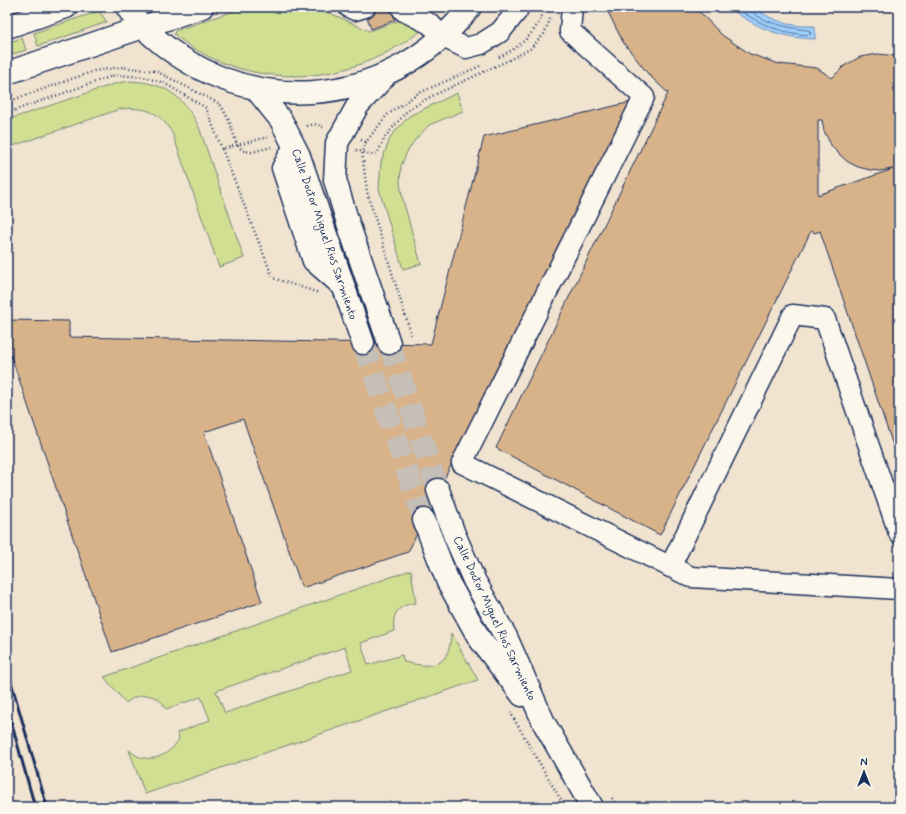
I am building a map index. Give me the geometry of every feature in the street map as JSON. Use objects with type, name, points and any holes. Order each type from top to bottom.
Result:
[{"type":"main road","points":[[7,27],[43,11],[66,7]]},
{"type":"main road","points":[[127,7],[142,27],[167,49],[194,67],[224,80],[256,89],[289,93],[323,91],[356,85],[387,73],[413,59],[443,37],[470,7]]},
{"type":"main road","points":[[17,70],[202,7]]},
{"type":"main road","name":"Calle Doctor Miguel Rios Sarmiento","points":[[387,73],[358,105],[337,143],[335,180],[348,223],[398,341]]},
{"type":"main road","name":"Calle Doctor Miguel Rios Sarmiento","points":[[256,89],[281,120],[298,137],[299,156],[363,343]]},
{"type":"main road","name":"Calle Doctor Miguel Rios Sarmiento","points":[[438,490],[454,534],[474,580],[506,637],[544,723],[592,807]]},
{"type":"main road","name":"Calle Doctor Miguel Rios Sarmiento","points":[[424,520],[448,582],[479,638],[544,723]]},
{"type":"lane","points":[[349,7],[355,10],[365,7]]},
{"type":"lane","points":[[401,7],[404,11],[430,24],[443,37],[466,48],[481,44],[500,32],[517,11],[518,7]]},
{"type":"lane","points":[[572,7],[570,31],[644,97],[462,463],[691,577],[899,589]]},
{"type":"lane","points":[[7,84],[17,70]]},
{"type":"lane","points":[[670,567],[793,315],[825,318],[899,533]]},
{"type":"path","points":[[494,60],[508,53],[530,37],[542,17],[545,7]]},
{"type":"path","points":[[355,149],[373,155],[378,152],[385,136],[406,111],[428,98],[530,49],[544,34],[552,15]]},
{"type":"path","points":[[398,341],[411,334],[367,192],[362,152],[366,142],[387,115],[417,94],[487,63]]},
{"type":"path","points":[[7,102],[94,71],[121,67],[156,71],[220,104],[229,120],[237,145],[243,151],[252,152],[272,147]]},
{"type":"path","points":[[7,113],[115,75],[144,76],[164,83],[206,108],[274,278],[321,293]]},
{"type":"path","points":[[298,137],[314,124],[327,129]]},
{"type":"path","points":[[222,149],[270,136]]},
{"type":"path","points":[[359,140],[366,142]]},
{"type":"path","points":[[508,708],[565,807]]},
{"type":"green space","points":[[245,7],[317,7],[369,31],[404,19],[424,29],[391,50],[364,63],[332,72],[284,76],[237,68],[215,60],[174,34],[175,31]]},
{"type":"green space","points":[[99,11],[107,22],[38,46],[34,33]]},
{"type":"green space","points":[[22,38],[26,50],[7,56],[7,43]]},
{"type":"green space","points":[[131,81],[143,82],[164,88],[180,99],[193,116],[199,127],[244,258],[219,267],[173,135],[163,121],[152,112],[138,109],[120,109],[7,148],[7,120],[117,83]]},
{"type":"green space","points":[[457,93],[463,111],[429,125],[415,140],[407,152],[401,166],[400,183],[403,200],[421,264],[403,269],[379,189],[381,162],[391,136],[409,116]]},
{"type":"green space","points":[[411,570],[416,603],[405,606],[398,611],[394,619],[394,631],[361,643],[368,665],[402,655],[404,662],[424,665],[438,663],[444,659],[447,653],[451,633],[478,680],[145,794],[129,750],[140,757],[157,757],[167,752],[176,744],[179,739],[177,733],[210,720],[201,697],[166,709],[163,703],[158,699],[148,696],[137,697],[126,703],[104,677]],"holes":[[[345,647],[352,670],[225,713],[216,691]]]},
{"type":"water","points":[[728,7],[752,7],[771,18],[787,24],[815,26],[815,39],[779,34],[768,30],[758,26]]},
{"type":"building","points":[[364,7],[391,7],[395,20],[371,29]]},
{"type":"building","points":[[695,7],[722,35],[750,54],[779,64],[817,68],[832,78],[844,66],[860,57],[878,54],[896,56],[899,43],[899,463],[820,231],[815,233],[811,231],[660,535],[496,448],[668,93],[649,75],[623,42],[606,8]],"holes":[[[818,120],[822,120],[824,131],[832,147],[848,162],[858,167],[870,170],[879,171],[893,169],[818,195]]]},
{"type":"building","points":[[631,102],[408,552],[302,588],[243,419],[204,432],[262,602],[112,652],[7,344],[7,320],[69,321],[69,337],[431,344],[484,137]]},
{"type":"tunnel","points":[[363,343],[424,520]]},
{"type":"tunnel","points":[[389,343],[438,490]]},
{"type":"railway","points":[[7,668],[47,807]]},
{"type":"railway","points":[[7,707],[35,807]]}]
